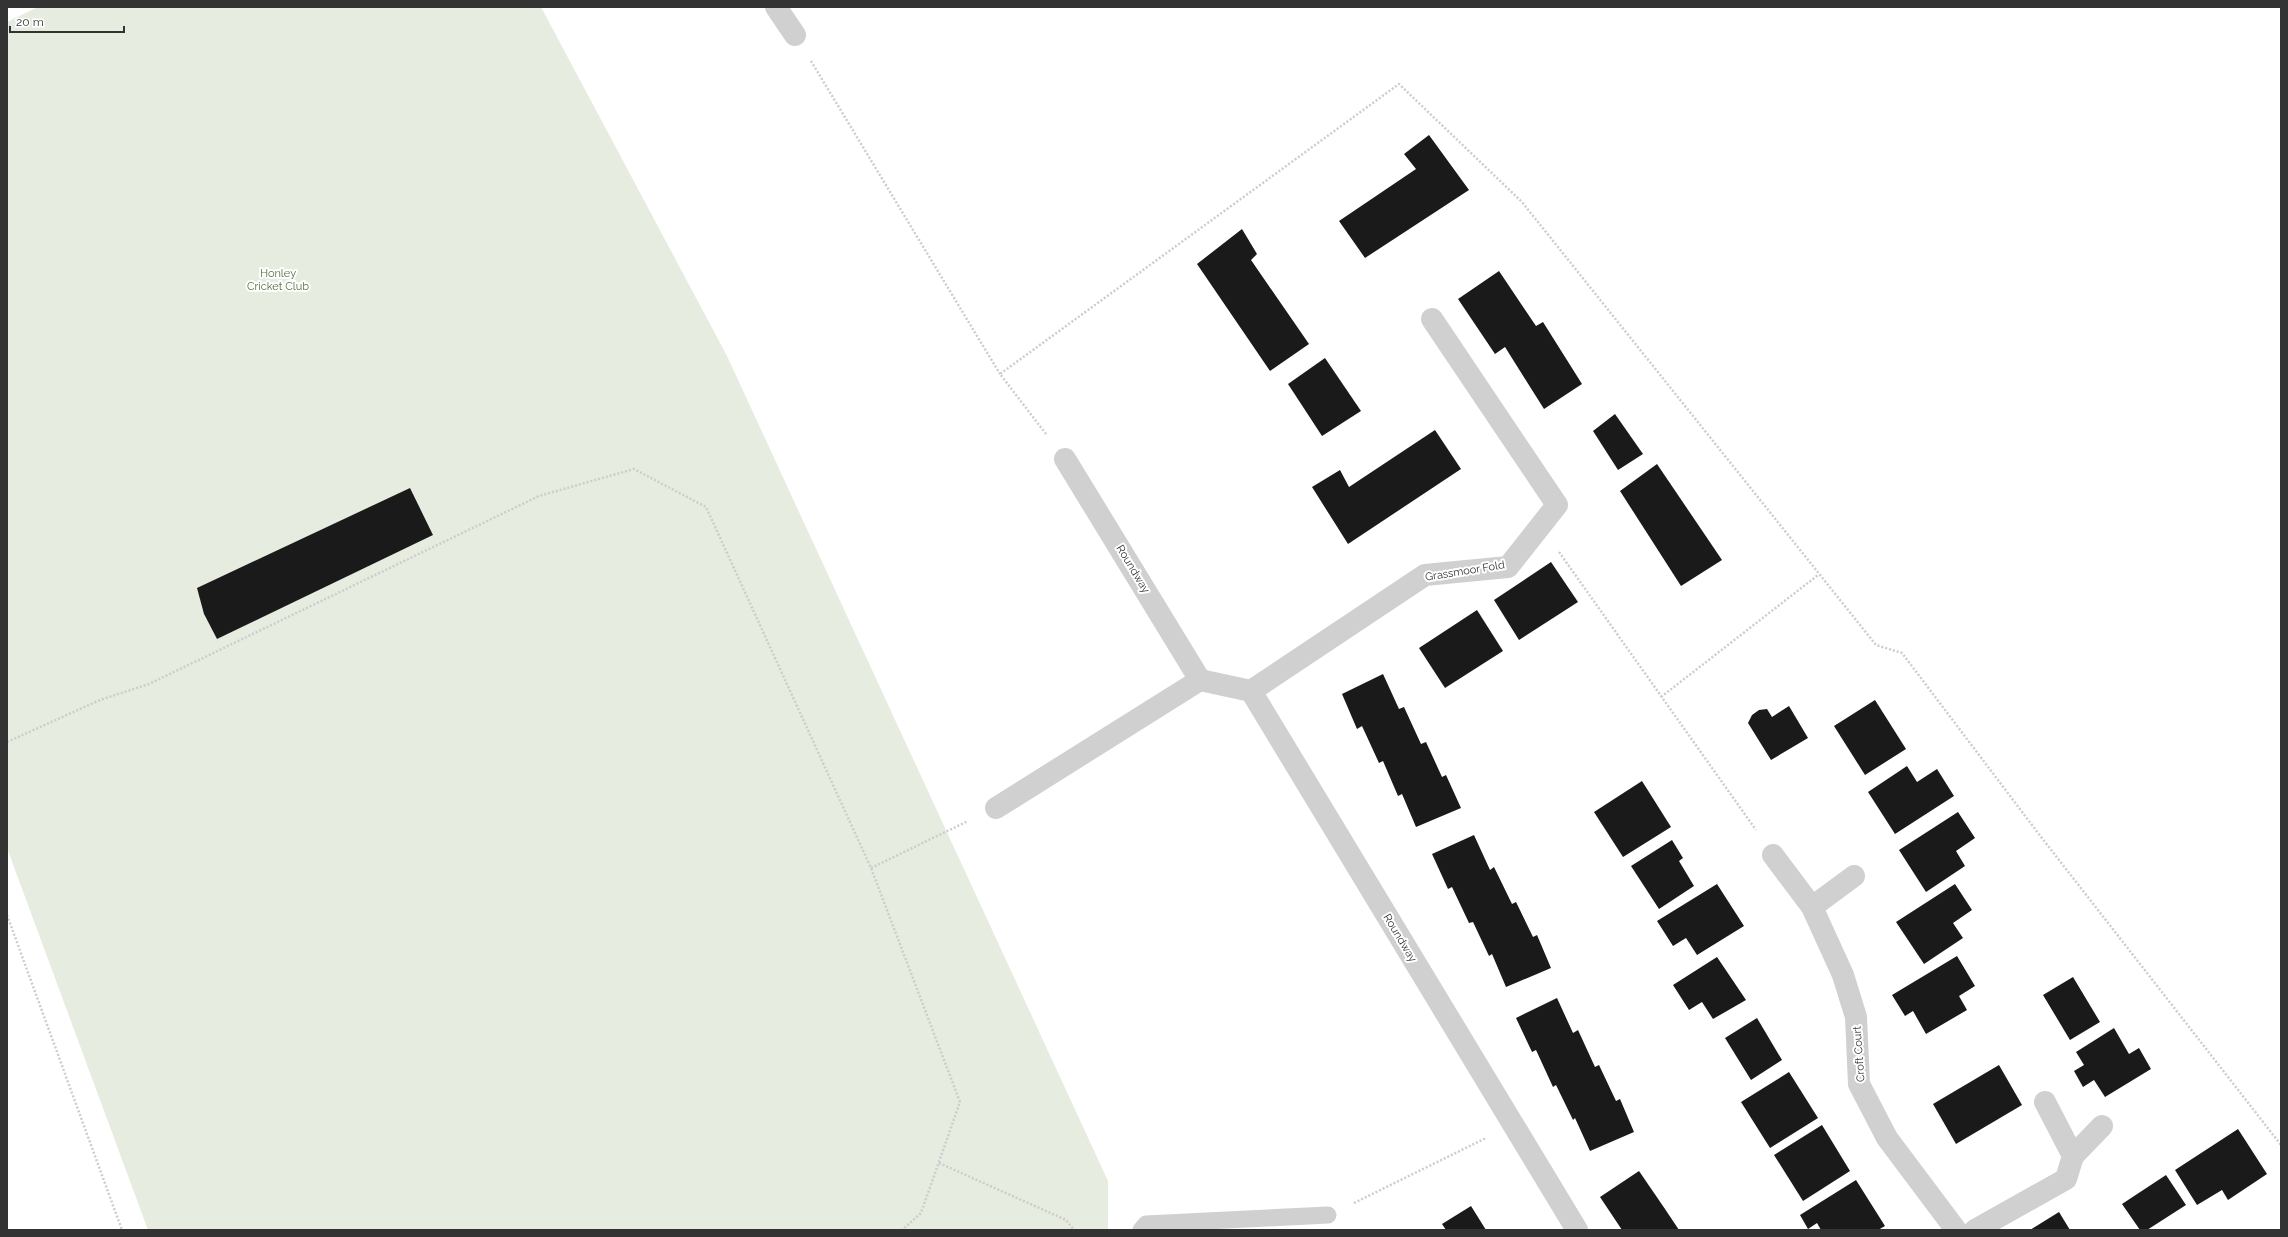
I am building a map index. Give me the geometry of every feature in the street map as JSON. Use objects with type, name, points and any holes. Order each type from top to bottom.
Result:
[{"type":"street","points":[[776,7],[795,35]]},
{"type":"street","name":"Grassmoor Fold","points":[[1251,691],[1425,575],[1508,566],[1557,505],[1432,319]]},
{"type":"street","name":"Roundway","points":[[1065,459],[1200,680]]},
{"type":"street","points":[[996,808],[1200,680],[1251,691]]},
{"type":"street","name":"Roundway","points":[[1251,691],[1577,1230]]},
{"type":"street","name":"Croft Court","points":[[1773,855],[1812,906],[1844,975],[1856,1017],[1859,1084],[1886,1138],[1956,1230]]},
{"type":"street","points":[[1812,906],[1854,876]]},
{"type":"street","points":[[2045,1102],[2073,1156]]},
{"type":"street","points":[[1975,1230],[2066,1179],[2073,1156],[2102,1126]]},
{"type":"lane","points":[[1141,1230],[1146,1224],[1328,1215]]},
{"type":"path","points":[[795,35],[1000,374],[1065,459]]},
{"type":"path","points":[[1000,374],[1399,84],[1522,202],[1818,575],[1876,645],[1902,653],[2038,833],[2281,1145]]},
{"type":"path","points":[[7,742],[100,700],[149,684],[539,496],[634,469],[706,507],[871,868],[960,1102],[921,1214],[902,1230]]},
{"type":"path","points":[[1540,525],[1773,855]]},
{"type":"path","points":[[1661,697],[1818,575]]},
{"type":"path","points":[[871,868],[996,808]]},
{"type":"path","points":[[7,915],[122,1230]]},
{"type":"path","points":[[1328,1215],[1513,1124]]},
{"type":"path","points":[[939,1163],[1066,1220],[1074,1230]]},
{"type":"green space","name":"Honley Cricket Club","points":[[38,7],[541,7],[727,356],[1108,1181],[1108,1230],[148,1230],[7,848],[7,22]],"holes":[[[422,512],[433,535],[217,639],[204,615]]]},
{"type":"building","points":[[1429,135],[1469,190],[1365,258],[1339,221],[1416,169],[1404,154]]},
{"type":"building","points":[[1242,229],[1257,254],[1251,260],[1309,344],[1270,371],[1197,264]]},
{"type":"building","points":[[1499,271],[1536,326],[1543,322],[1582,384],[1544,409],[1505,347],[1495,354],[1458,299]]},
{"type":"building","points":[[1325,358],[1361,411],[1322,436],[1288,384]]},
{"type":"building","points":[[1615,414],[1643,454],[1618,470],[1593,431]]},
{"type":"building","points":[[1435,430],[1461,469],[1348,544],[1312,487],[1340,470],[1349,487]]},
{"type":"building","points":[[1657,464],[1722,560],[1681,586],[1620,491]]},
{"type":"building","points":[[410,488],[433,535],[217,639],[204,614],[197,588]]},
{"type":"building","points":[[1551,562],[1578,602],[1519,640],[1494,600]]},
{"type":"building","points":[[1477,610],[1503,651],[1445,688],[1419,648]]},
{"type":"building","points":[[1383,674],[1399,709],[1404,707],[1421,744],[1426,742],[1442,777],[1446,775],[1461,808],[1416,827],[1402,794],[1398,796],[1383,761],[1379,763],[1362,726],[1357,729],[1342,694]]},
{"type":"building","points":[[1875,700],[1906,749],[1865,775],[1834,726]]},
{"type":"building","points":[[1789,706],[1808,738],[1771,760],[1748,723],[1752,715],[1759,710],[1767,709],[1772,717]]},
{"type":"building","points":[[1907,766],[1917,782],[1937,769],[1954,796],[1895,834],[1868,792]]},
{"type":"building","points":[[1642,781],[1671,827],[1623,857],[1594,812]]},
{"type":"building","points":[[1958,812],[1975,838],[1956,851],[1965,866],[1926,892],[1899,850]]},
{"type":"building","points":[[1474,835],[1490,870],[1494,867],[1512,904],[1516,902],[1533,937],[1537,935],[1551,968],[1506,987],[1492,954],[1489,956],[1473,922],[1469,923],[1452,887],[1448,889],[1432,854]]},
{"type":"building","points":[[1672,840],[1683,858],[1679,861],[1694,886],[1659,909],[1631,866]]},
{"type":"building","points":[[1717,884],[1744,926],[1697,955],[1686,938],[1673,946],[1657,921]]},
{"type":"building","points":[[1955,884],[1972,910],[1953,923],[1963,938],[1924,964],[1896,922]]},
{"type":"building","points":[[1957,956],[1975,986],[1959,996],[1967,1010],[1926,1034],[1913,1011],[1905,1016],[1892,995]]},
{"type":"building","points":[[1717,957],[1746,1000],[1713,1019],[1702,1002],[1689,1010],[1673,985]]},
{"type":"building","points":[[2073,977],[2100,1022],[2070,1040],[2043,995]]},
{"type":"building","points":[[1557,998],[1573,1033],[1578,1030],[1595,1067],[1599,1065],[1616,1101],[1620,1099],[1634,1132],[1590,1151],[1575,1118],[1573,1120],[1556,1085],[1553,1087],[1536,1050],[1532,1052],[1516,1018]]},
{"type":"building","points":[[1757,1018],[1782,1060],[1751,1080],[1725,1038]]},
{"type":"building","points":[[2114,1028],[2129,1054],[2139,1048],[2151,1069],[2105,1097],[2094,1080],[2083,1087],[2074,1071],[2084,1065],[2076,1052]]},
{"type":"building","points":[[1999,1065],[2022,1105],[1956,1144],[1933,1104]]},
{"type":"building","points":[[1789,1072],[1818,1118],[1770,1148],[1741,1102]]},
{"type":"building","points":[[1822,1125],[1850,1171],[1803,1201],[1774,1155]]},
{"type":"building","points":[[2238,1129],[2267,1174],[2228,1200],[2222,1190],[2197,1205],[2175,1170]]},
{"type":"building","points":[[1639,1171],[1679,1230],[1622,1230],[1600,1197]]},
{"type":"building","points":[[2166,1175],[2186,1205],[2147,1230],[2140,1230],[2122,1204]]},
{"type":"building","points":[[1856,1180],[1885,1226],[1878,1230],[1821,1230],[1817,1223],[1808,1229],[1800,1215]]},
{"type":"building","points":[[1471,1206],[1486,1230],[1446,1230],[1442,1224]]},
{"type":"building","points":[[2059,1212],[2070,1230],[2030,1230]]}]
